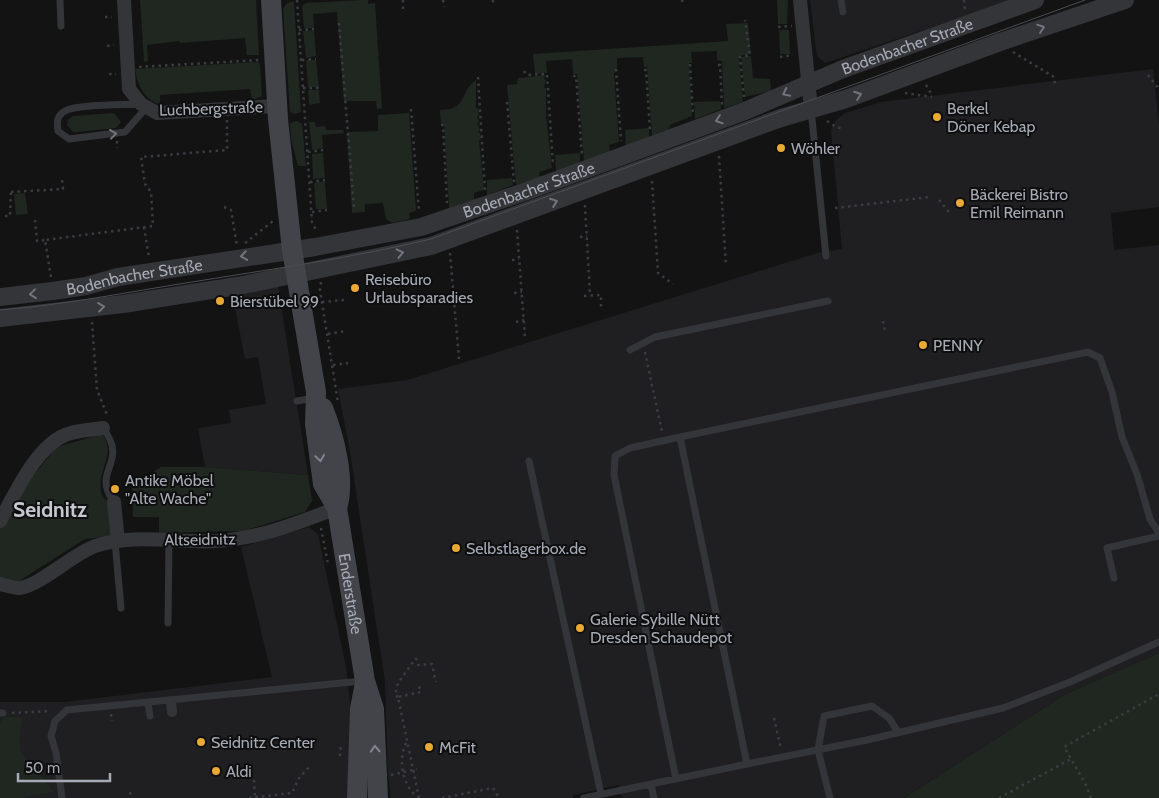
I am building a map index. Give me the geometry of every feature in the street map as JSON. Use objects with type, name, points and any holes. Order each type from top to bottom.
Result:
[{"type":"main road","name":"Enderstraße","points":[[271,0],[277,106],[309,397],[328,422],[341,481],[341,495],[327,511],[365,681],[374,709],[378,798]]},
{"type":"main road","name":"Enderstraße","points":[[357,798],[360,709],[365,681]]},
{"type":"street","name":"Luchbergstraße","points":[[124,0],[129,89],[143,106],[157,113],[277,106]]},
{"type":"street","points":[[800,0],[811,109]]},
{"type":"street","name":"Bodenbacher Straße","points":[[0,297],[53,291],[151,272],[368,238],[421,227],[536,188],[745,111],[807,83],[1035,0]]},
{"type":"street","name":"Bodenbacher Straße","points":[[0,318],[90,308],[243,285],[383,257],[448,241],[781,118],[846,99],[1000,42],[1125,0]]},
{"type":"street","points":[[0,521],[25,476],[50,443],[66,434],[103,428]]},
{"type":"street","points":[[114,502],[116,541]]},
{"type":"street","name":"Altseidnitz","points":[[0,584],[19,588],[33,583],[74,556],[95,546],[116,541],[216,541],[245,538],[327,511]]},
{"type":"lane","points":[[60,0],[61,26]]},
{"type":"lane","points":[[841,0],[843,12]]},
{"type":"lane","name":"Luchbergstraße","points":[[143,106],[125,132],[68,140],[58,132],[57,121],[65,111],[143,106]]},
{"type":"lane","points":[[811,109],[826,256]]},
{"type":"lane","points":[[630,350],[655,337],[828,301]]},
{"type":"lane","points":[[676,779],[614,475],[615,456],[630,448],[1088,352],[1100,358],[1112,392],[1122,437],[1138,474],[1150,520],[1159,534],[1107,548],[1114,578]]},
{"type":"lane","points":[[103,428],[114,448],[113,460],[106,472],[106,492],[114,502]]},
{"type":"lane","points":[[680,437],[748,764]]},
{"type":"lane","points":[[529,461],[601,794]]},
{"type":"lane","points":[[168,623],[169,540]]},
{"type":"lane","points":[[116,541],[121,608]]},
{"type":"lane","points":[[584,798],[818,750],[1003,708],[1159,642]]},
{"type":"lane","points":[[62,798],[56,753],[51,736],[55,721],[67,710],[148,704],[171,706],[365,681]]},
{"type":"lane","points":[[148,704],[150,716]]},
{"type":"lane","points":[[830,798],[818,750],[824,716],[872,706],[889,718],[898,732]]},
{"type":"lane","points":[[651,784],[654,798]]},
{"type":"path","points":[[297,0],[312,212],[315,231],[321,234]]},
{"type":"path","points":[[403,0],[403,11]]},
{"type":"path","points":[[443,0],[444,7]]},
{"type":"path","points":[[105,17],[116,17]]},
{"type":"path","points":[[745,20],[750,55],[740,57],[745,111]]},
{"type":"path","points":[[339,23],[354,208]]},
{"type":"path","points":[[778,27],[793,26]]},
{"type":"path","points":[[299,30],[314,29]]},
{"type":"path","points":[[1006,47],[1054,77],[1055,84]]},
{"type":"path","points":[[780,57],[794,55]]},
{"type":"path","points":[[235,56],[235,61]]},
{"type":"path","points":[[210,58],[210,63]]},
{"type":"path","points":[[302,60],[316,58]]},
{"type":"path","points":[[185,60],[186,65]]},
{"type":"path","points":[[127,68],[263,60]]},
{"type":"path","points":[[690,64],[694,122]]},
{"type":"path","points":[[718,65],[720,65],[722,112]]},
{"type":"path","points":[[616,69],[621,150]]},
{"type":"path","points":[[644,70],[646,70],[650,131]]},
{"type":"path","points":[[524,71],[527,75],[547,74],[554,167]]},
{"type":"path","points":[[1148,75],[1159,89]]},
{"type":"path","points":[[573,76],[576,76],[582,165]]},
{"type":"path","points":[[478,77],[486,198]]},
{"type":"path","points":[[899,92],[932,96],[927,86]]},
{"type":"path","points":[[303,88],[319,88]]},
{"type":"path","points":[[507,102],[514,188]]},
{"type":"path","points":[[34,220],[37,241],[153,226],[151,192],[145,184],[141,157],[227,150],[227,108]]},
{"type":"path","points":[[411,109],[420,220]]},
{"type":"path","points":[[827,121],[836,127],[844,129]]},
{"type":"path","points":[[441,125],[443,125],[448,210]]},
{"type":"path","points":[[308,152],[323,150]]},
{"type":"path","points":[[718,153],[726,266]]},
{"type":"path","points":[[652,178],[658,273]]},
{"type":"path","points":[[5,216],[10,216],[10,191],[63,189],[62,180]]},
{"type":"path","points":[[310,182],[325,180]]},
{"type":"path","points":[[716,187],[721,186]]},
{"type":"path","points":[[835,208],[930,197]]},
{"type":"path","points":[[939,200],[949,212]]},
{"type":"path","points":[[585,203],[590,296]]},
{"type":"path","points":[[224,207],[231,210],[239,249],[255,233],[273,221]]},
{"type":"path","points":[[312,212],[327,210]]},
{"type":"path","points":[[649,212],[654,212]]},
{"type":"path","points":[[718,217],[723,216]]},
{"type":"path","points":[[144,228],[151,272]]},
{"type":"path","points":[[517,228],[525,338]]},
{"type":"path","points":[[580,237],[587,236]]},
{"type":"path","points":[[45,240],[53,291]]},
{"type":"path","points":[[651,243],[656,242]]},
{"type":"path","points":[[720,248],[725,247]]},
{"type":"path","points":[[450,250],[459,359]]},
{"type":"path","points":[[512,260],[519,259]]},
{"type":"path","points":[[582,267],[589,266]]},
{"type":"path","points":[[654,274],[658,273]]},
{"type":"path","points":[[658,273],[673,284]]},
{"type":"path","points":[[514,293],[522,292]]},
{"type":"path","points":[[584,296],[601,295],[601,310]]},
{"type":"path","points":[[322,302],[344,300]]},
{"type":"path","points":[[90,308],[97,390],[109,418],[103,428]]},
{"type":"path","points":[[450,311],[455,310]]},
{"type":"path","points":[[516,322],[524,320]]},
{"type":"path","points":[[883,321],[885,331]]},
{"type":"path","points":[[328,334],[346,332]]},
{"type":"path","points":[[452,341],[457,341]]},
{"type":"path","points":[[643,343],[664,441]]},
{"type":"path","points":[[333,365],[348,362]]},
{"type":"path","points":[[327,511],[330,570]]},
{"type":"path","points":[[419,797],[398,697],[395,695],[398,683],[416,658],[418,665],[432,664],[436,682]]},
{"type":"path","points":[[398,697],[421,692],[420,686]]},
{"type":"path","points":[[1091,798],[1064,747],[1159,694]]},
{"type":"path","points":[[1,713],[67,710]]},
{"type":"path","points":[[774,718],[783,757]]},
{"type":"path","points":[[407,742],[402,757],[404,772],[410,790],[419,797]]},
{"type":"path","points":[[999,798],[1071,759]]},
{"type":"path","points":[[293,798],[292,794],[299,778],[311,765]]},
{"type":"path","points":[[385,777],[417,770]]},
{"type":"path","points":[[254,780],[255,797]]},
{"type":"path","points":[[442,798],[493,788],[500,798]]},
{"type":"path","points":[[130,792],[131,798]]},
{"type":"path","points":[[250,798],[292,794]]},
{"type":"shaded area","points":[[140,0],[256,0],[259,55],[247,55],[245,38],[180,43],[179,41],[147,45],[148,61],[144,62]]},
{"type":"shaded area","points":[[368,0],[368,4],[375,3],[382,108],[377,109],[376,101],[344,101],[337,12],[313,14],[314,28],[304,28],[302,6],[306,3]]},
{"type":"shaded area","points":[[777,0],[788,0],[787,24],[778,24]]},
{"type":"shaded area","points":[[810,0],[1013,0],[825,63],[818,57],[816,51]]},
{"type":"shaded area","points":[[294,1],[301,112],[295,114],[290,112],[283,9],[287,3]]},
{"type":"shaded area","points":[[748,23],[751,54],[739,56],[743,102],[724,108],[722,61],[717,60],[717,51],[691,52],[692,63],[689,63],[692,116],[670,125],[669,129],[652,136],[647,67],[644,67],[643,57],[617,58],[617,68],[614,74],[619,142],[609,145],[610,153],[584,162],[577,74],[573,74],[572,59],[546,61],[547,73],[535,74],[533,54],[728,41],[726,24]]},
{"type":"shaded area","points":[[314,30],[316,56],[306,58],[303,31]]},
{"type":"shaded area","points":[[779,30],[789,30],[790,54],[780,54]]},
{"type":"shaded area","points":[[751,56],[753,78],[770,79],[771,91],[745,97],[741,57]]},
{"type":"shaded area","points":[[306,60],[316,60],[319,87],[308,87]]},
{"type":"shaded area","points":[[258,62],[260,64],[262,96],[252,100],[250,89],[160,95],[160,105],[149,99],[142,91],[135,69]]},
{"type":"shaded area","points":[[1153,69],[1159,126],[1159,207],[1111,213],[1114,250],[1159,245],[1159,653],[1064,695],[904,798],[622,798],[619,785],[573,795],[573,798],[391,798],[388,776],[385,682],[350,452],[338,389],[407,380],[821,252],[842,249],[831,130],[836,120],[845,113],[881,102]]},
{"type":"shaded area","points":[[546,75],[544,87],[546,88],[546,115],[552,168],[539,172],[540,178],[516,185],[507,85],[517,84],[518,78]]},
{"type":"shaded area","points":[[476,80],[476,108],[478,108],[479,116],[477,116],[479,122],[477,123],[480,130],[478,132],[480,133],[481,140],[479,140],[484,190],[474,193],[474,200],[449,208],[444,124],[441,123],[440,110],[449,109],[459,104],[467,90]]},
{"type":"shaded area","points":[[308,90],[319,90],[320,103],[309,105]]},
{"type":"shaded area","points":[[720,101],[721,109],[695,119],[694,102]]},
{"type":"shaded area","points":[[114,113],[121,122],[116,128],[73,132],[67,125],[68,120],[73,116]]},
{"type":"shaded area","points":[[409,113],[416,211],[409,213],[410,219],[392,223],[386,219],[383,203],[365,204],[365,212],[352,213],[347,132],[378,131],[378,115]]},
{"type":"shaded area","points":[[297,121],[302,124],[306,166],[298,166],[291,139],[290,123]]},
{"type":"shaded area","points":[[309,122],[315,122],[316,127],[325,126],[326,130],[343,130],[344,133],[322,135],[323,148],[312,150]]},
{"type":"shaded area","points":[[649,128],[649,137],[626,146],[625,130]]},
{"type":"shaded area","points":[[323,153],[325,178],[313,179],[312,154]]},
{"type":"shaded area","points":[[580,153],[580,163],[556,172],[555,155]]},
{"type":"shaded area","points":[[512,178],[513,185],[487,195],[487,180]]},
{"type":"shaded area","points":[[325,181],[327,209],[316,209],[314,183]]},
{"type":"shaded area","points":[[25,193],[28,214],[16,215],[14,194]]},
{"type":"shaded area","points":[[278,286],[308,475],[205,467],[198,428],[231,423],[229,410],[266,404],[258,357],[245,359],[232,292]]},
{"type":"shaded area","points":[[102,434],[108,448],[101,491],[109,504],[113,536],[85,539],[19,581],[0,577],[0,527],[29,480],[57,447]]},
{"type":"shaded area","points":[[161,467],[205,467],[308,475],[312,501],[305,512],[243,531],[159,533],[159,517],[133,517],[132,486]]},
{"type":"shaded area","points":[[309,527],[318,534],[346,667],[352,718],[351,798],[0,798],[0,702],[65,702],[272,677],[241,547]]},
{"type":"shaded area","points":[[1159,653],[1159,798],[904,798],[1064,695]]},
{"type":"shaded area","points":[[4,717],[23,717],[19,740],[21,752],[54,792],[27,796],[27,798],[0,798],[0,723]]},
{"type":"tram line","points":[[0,310],[72,302],[282,268],[431,239],[1085,0]]},
{"type":"place","name":"Berkel Döner Kebap","points":[[937,117]]},
{"type":"place","name":"Wöhler","points":[[781,148]]},
{"type":"place","name":"Bäckerei Bistro Emil Reimann","points":[[960,203]]},
{"type":"place","name":"Reisebüro Urlaubsparadies","points":[[355,288]]},
{"type":"place","name":"Bierstübel 99","points":[[220,301]]},
{"type":"place","name":"PENNY","points":[[923,345]]},
{"type":"place","name":"Antike Möbel \"Alte Wache\"","points":[[115,489]]},
{"type":"place","name":"Selbstlagerbox.de","points":[[456,548]]},
{"type":"place","name":"Galerie Sybille Nütt Dresden Schaudepot","points":[[580,628]]},
{"type":"place","name":"Seidnitz Center","points":[[201,742]]},
{"type":"place","name":"McFit","points":[[429,747]]},
{"type":"place","name":"Aldi","points":[[216,771]]},
{"type":"district","name":"Seidnitz","points":[[50,510]]}]
